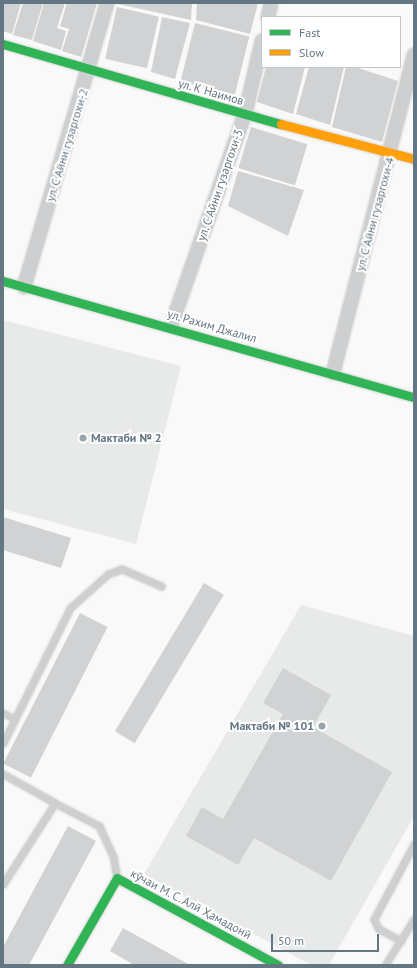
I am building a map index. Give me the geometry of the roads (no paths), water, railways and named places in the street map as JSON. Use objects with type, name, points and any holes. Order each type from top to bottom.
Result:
[{"type":"street","name":"ул. С Айни гузаргохи-2","points":[[24,286],[90,67],[107,3]]},
{"type":"street","points":[[268,16],[271,3]]},
{"type":"street","name":"ул. К Наимов","points":[[3,44],[90,67],[245,114],[391,152],[414,160]]},
{"type":"street","name":"ул. С Айни гузаргохи-3","points":[[170,326],[245,114],[261,45]]},
{"type":"street","name":"ул. С Айни гузаргохи-4","points":[[333,373],[391,152],[414,55]]},
{"type":"street","name":"ул. Рахим Джалил","points":[[3,281],[170,326],[414,397]]},
{"type":"street","name":"кӯчаи М. С. Алӣ Ҳамадонӣ","points":[[67,965],[117,878],[278,965]]},
{"type":"lane","points":[[3,743],[70,608],[108,574],[122,569],[161,586]]},
{"type":"lane","points":[[3,713],[14,719]]},
{"type":"lane","points":[[3,774],[55,804],[99,826],[113,856],[117,878]]},
{"type":"lane","points":[[3,884],[55,804]]},
{"type":"lane","points":[[400,941],[378,928],[374,919],[414,844]]},
{"type":"lane","points":[[385,965],[414,919]]},
{"type":"place","name":"Мактаби № 2","points":[[83,438]]},
{"type":"place","name":"Мактаби № 101","points":[[322,726]]}]
